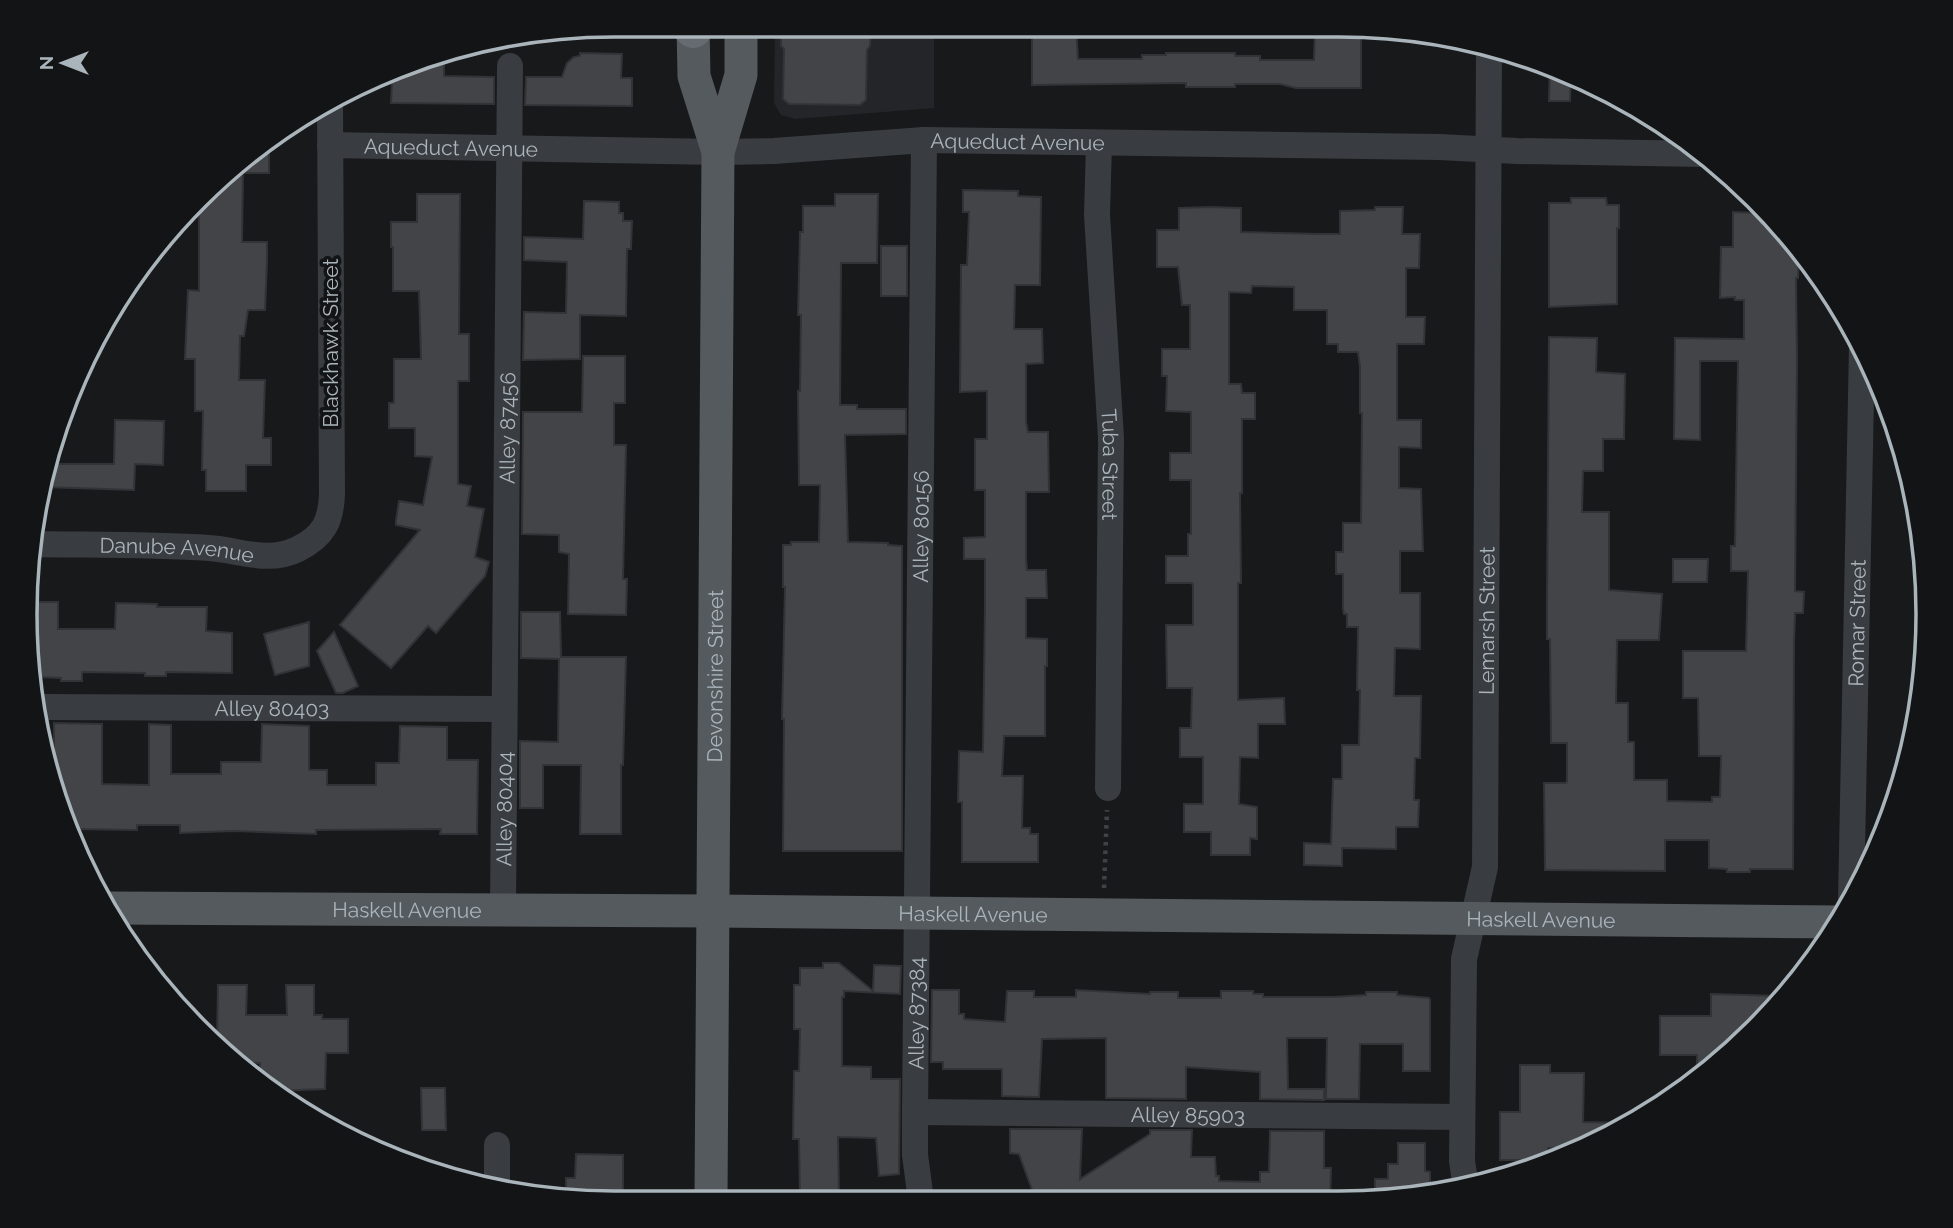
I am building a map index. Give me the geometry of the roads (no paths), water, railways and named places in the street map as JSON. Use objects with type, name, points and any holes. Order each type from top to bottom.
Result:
[{"type":"main road","name":"Devonshire Street","points":[[692,37],[694,76],[718,152]]},
{"type":"main road","name":"Devonshire Street","points":[[711,1191],[718,152],[741,75],[741,37]]},
{"type":"main road","name":"Haskell Avenue","points":[[117,908],[503,909],[1827,922]]},
{"type":"street","name":"Lemarsh Street","points":[[1464,1177],[1462,1161],[1464,958],[1485,867],[1489,56]]},
{"type":"street","name":"Alley 87456","points":[[504,709],[510,66]]},
{"type":"street","name":"Blackhawk Street","points":[[317,537],[329,518],[332,494],[330,111]]},
{"type":"street","name":"Aqueduct Avenue","points":[[330,145],[718,152],[774,151],[924,140],[1488,148],[1517,151],[1687,154]]},
{"type":"street","name":"Alley 80156","points":[[917,913],[924,140]]},
{"type":"street","name":"Tuba Street","points":[[1099,143],[1097,215],[1111,438],[1108,788]]},
{"type":"street","name":"Romar Street","points":[[1851,880],[1862,369]]},
{"type":"street","name":"Danube Avenue","points":[[41,544],[212,548],[257,557],[282,555],[298,550],[317,537]]},
{"type":"street","name":"Alley 80403","points":[[45,707],[504,709]]},
{"type":"street","name":"Alley 80404","points":[[503,909],[504,709]]},
{"type":"street","name":"Alley 87384","points":[[917,913],[915,1155],[920,1191]]},
{"type":"street","name":"Alley 85903","points":[[915,1112],[1462,1117]]},
{"type":"street","points":[[497,1144],[497,1179]]}]
